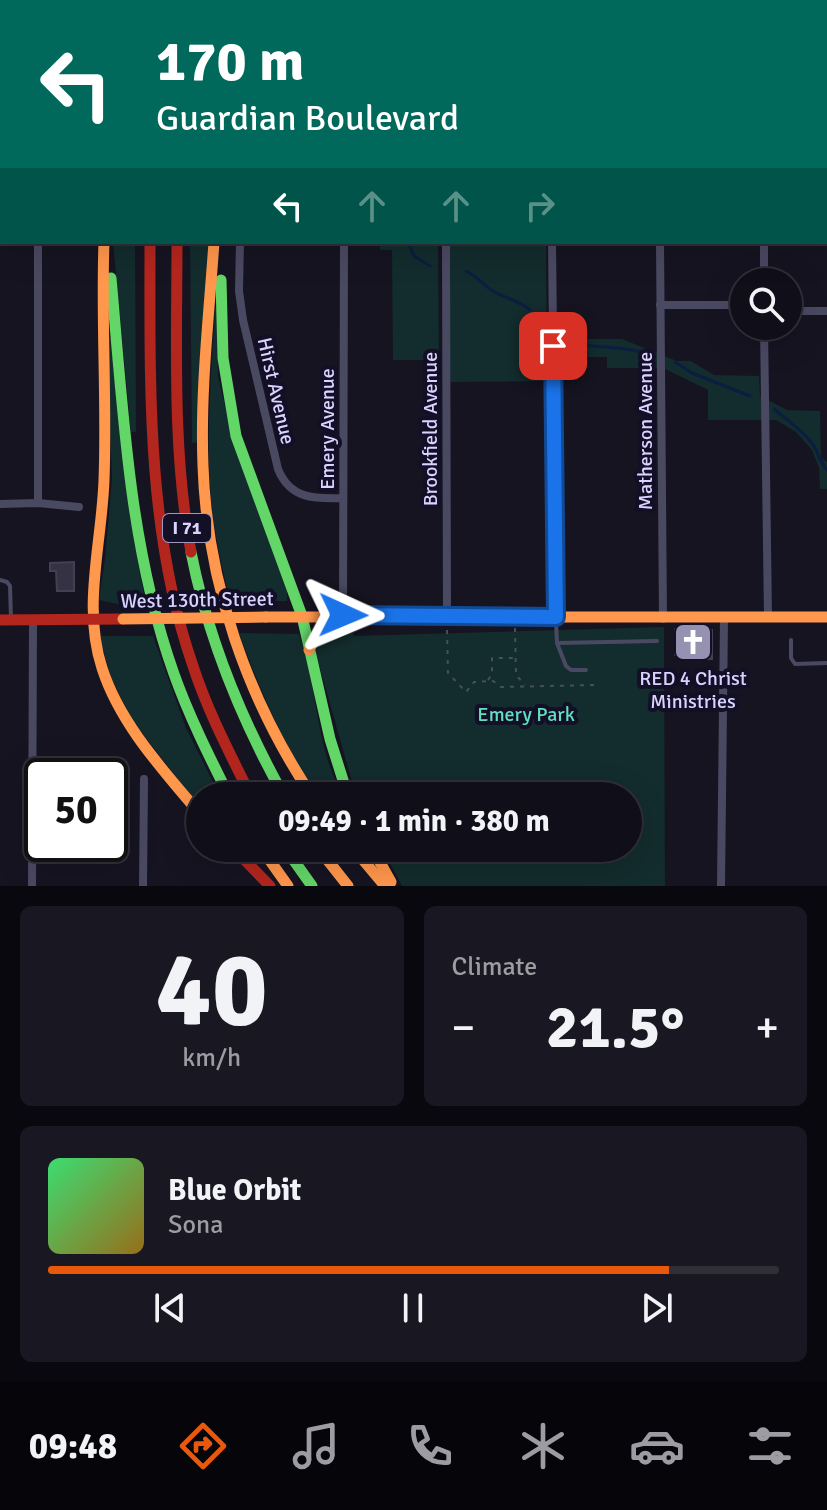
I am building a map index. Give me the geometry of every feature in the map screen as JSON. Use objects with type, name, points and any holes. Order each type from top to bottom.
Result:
[{"type":"main road","points":[[106,244],[104,476],[92,619],[102,669],[125,716],[156,762],[186,797]]},
{"type":"main road","points":[[106,244],[135,512],[147,584],[184,701],[222,782]]},
{"type":"main road","name":"I 71","points":[[150,244],[151,425],[163,556],[194,670],[222,739],[244,782]]},
{"type":"main road","name":"I 71","points":[[177,244],[179,431],[184,505],[193,559],[213,640],[230,689],[252,739],[276,782]]},
{"type":"main road","points":[[214,244],[203,441],[210,536],[224,599],[245,665],[281,746],[303,782]]},
{"type":"main road","points":[[221,244],[221,357],[229,408],[236,436],[302,616],[330,739],[344,782]]},
{"type":"main road","name":"West 130th Street","points":[[6,620],[343,615],[663,619],[827,617]]},
{"type":"main road","points":[[309,650],[327,616]]},
{"type":"main road","points":[[247,862],[270,886]]},
{"type":"main road","points":[[271,862],[288,886]]},
{"type":"main road","points":[[295,862],[312,886]]},
{"type":"main road","points":[[329,862],[348,886]]},
{"type":"main road","points":[[365,862],[385,886]]},
{"type":"main road","points":[[380,862],[393,886]]},
{"type":"street","points":[[38,244],[38,503]]},
{"type":"street","name":"Hirst Avenue","points":[[240,244],[239,291],[243,320],[282,479],[299,495],[311,499],[343,498]]},
{"type":"street","name":"Emery Avenue","points":[[343,615],[344,244]]},
{"type":"street","name":"Brookfield Avenue","points":[[446,244],[447,617]]},
{"type":"street","points":[[552,244],[556,617]]},
{"type":"street","name":"Matherson Avenue","points":[[660,244],[663,619]]},
{"type":"street","points":[[764,244],[764,268]]},
{"type":"street","points":[[660,305],[730,305]]},
{"type":"street","points":[[802,311],[827,311]]},
{"type":"street","points":[[764,340],[768,617]]},
{"type":"street","points":[[0,504],[38,503],[79,507]]},
{"type":"street","points":[[721,886],[724,618]]},
{"type":"street","points":[[32,886],[33,620]]},
{"type":"street","points":[[143,886],[144,779]]},
{"type":"lane","points":[[0,580],[10,586],[6,620]]},
{"type":"lane","points":[[556,617],[557,643],[566,666],[571,670],[586,670]]},
{"type":"lane","points":[[791,640],[791,658],[795,664],[827,663]]},
{"type":"lane","points":[[557,643],[657,641]]},
{"type":"path","points":[[515,628],[516,675],[526,686]]},
{"type":"path","points":[[447,630],[448,673],[466,692],[474,682],[487,681],[501,687],[594,685]]},
{"type":"path","points":[[487,681],[492,674],[492,658],[516,658]]},
{"type":"green space","points":[[113,244],[135,244],[136,432],[131,432]]},
{"type":"green space","points":[[190,244],[210,244],[198,442],[192,443]]},
{"type":"green space","points":[[380,244],[438,244],[439,360],[393,360],[392,250],[380,250]]},
{"type":"green space","points":[[449,244],[546,244],[547,381],[450,382]]},
{"type":"green space","points":[[215,307],[218,376],[233,441],[287,591],[287,601],[230,601],[215,529],[210,485],[209,418]]},
{"type":"green space","points":[[557,334],[589,339],[622,339],[677,361],[691,361],[714,375],[759,376],[760,396],[787,410],[820,411],[821,458],[827,462],[827,489],[820,489],[819,468],[812,450],[796,432],[776,420],[708,420],[708,390],[663,368],[607,368],[607,357],[557,357]]},
{"type":"green space","points":[[107,338],[111,338],[129,504],[146,603],[118,604],[99,600],[112,478]]},
{"type":"green space","name":"Emery Park","points":[[664,627],[665,886],[402,886],[389,862],[642,862],[642,782],[352,782],[316,654],[321,641],[328,635],[353,633],[354,636]]},
{"type":"green space","points":[[239,633],[299,634],[327,757],[336,782],[309,782],[273,717]]},
{"type":"green space","points":[[99,636],[153,636],[186,728],[213,782],[186,782],[186,790],[133,721],[112,680]]},
{"type":"building","points":[[74,562],[74,591],[57,591],[56,571],[50,571],[50,563]]},
{"type":"building","name":"RED 4 Christ Ministries","points":[[675,629],[712,630],[712,659],[680,658],[681,655],[675,655]]},
{"type":"waterway","points":[[409,244],[414,256],[430,266]]},
{"type":"waterway","points":[[466,271],[493,291],[530,310]]},
{"type":"waterway","points":[[564,338],[583,345],[644,353]]},
{"type":"waterway","points":[[675,362],[692,373],[750,396]]},
{"type":"waterway","points":[[774,409],[810,441],[827,470]]},
{"type":"traffic: fast","points":[[111,278],[124,428],[147,578],[174,674],[222,782]]},
{"type":"traffic: fast","points":[[221,280],[223,358],[236,436],[302,616],[330,739],[344,782]]},
{"type":"traffic: fast","points":[[191,552],[207,616],[228,678],[277,782]]},
{"type":"traffic: fast","points":[[295,862],[312,886]]},
{"type":"traffic: slow","points":[[104,244],[105,450],[93,598],[96,645],[110,689],[131,727],[186,797]]},
{"type":"traffic: slow","points":[[214,244],[202,438],[206,510],[213,553],[222,596],[250,680],[268,720],[303,782]]},
{"type":"traffic: slow","points":[[309,650],[327,616]]},
{"type":"traffic: slow","points":[[266,617],[827,617]]},
{"type":"traffic: slow","points":[[123,619],[266,617]]},
{"type":"traffic: slow","points":[[271,862],[288,886]]},
{"type":"traffic: slow","points":[[329,862],[348,886]]},
{"type":"traffic: slow","points":[[365,862],[385,886]]},
{"type":"traffic: slow","points":[[380,862],[391,882]]},
{"type":"traffic: jam","points":[[150,244],[151,401],[158,508],[166,560],[177,612],[198,680],[244,782]]},
{"type":"traffic: jam","points":[[177,244],[178,436],[191,552]]},
{"type":"traffic: jam","points":[[0,620],[123,619]]},
{"type":"traffic: jam","points":[[247,862],[270,886]]},
{"type":"place","name":"RED 4 Christ Ministries","points":[[693,642]]},
{"type":"route","points":[[343,615],[556,617],[553,346]]}]
